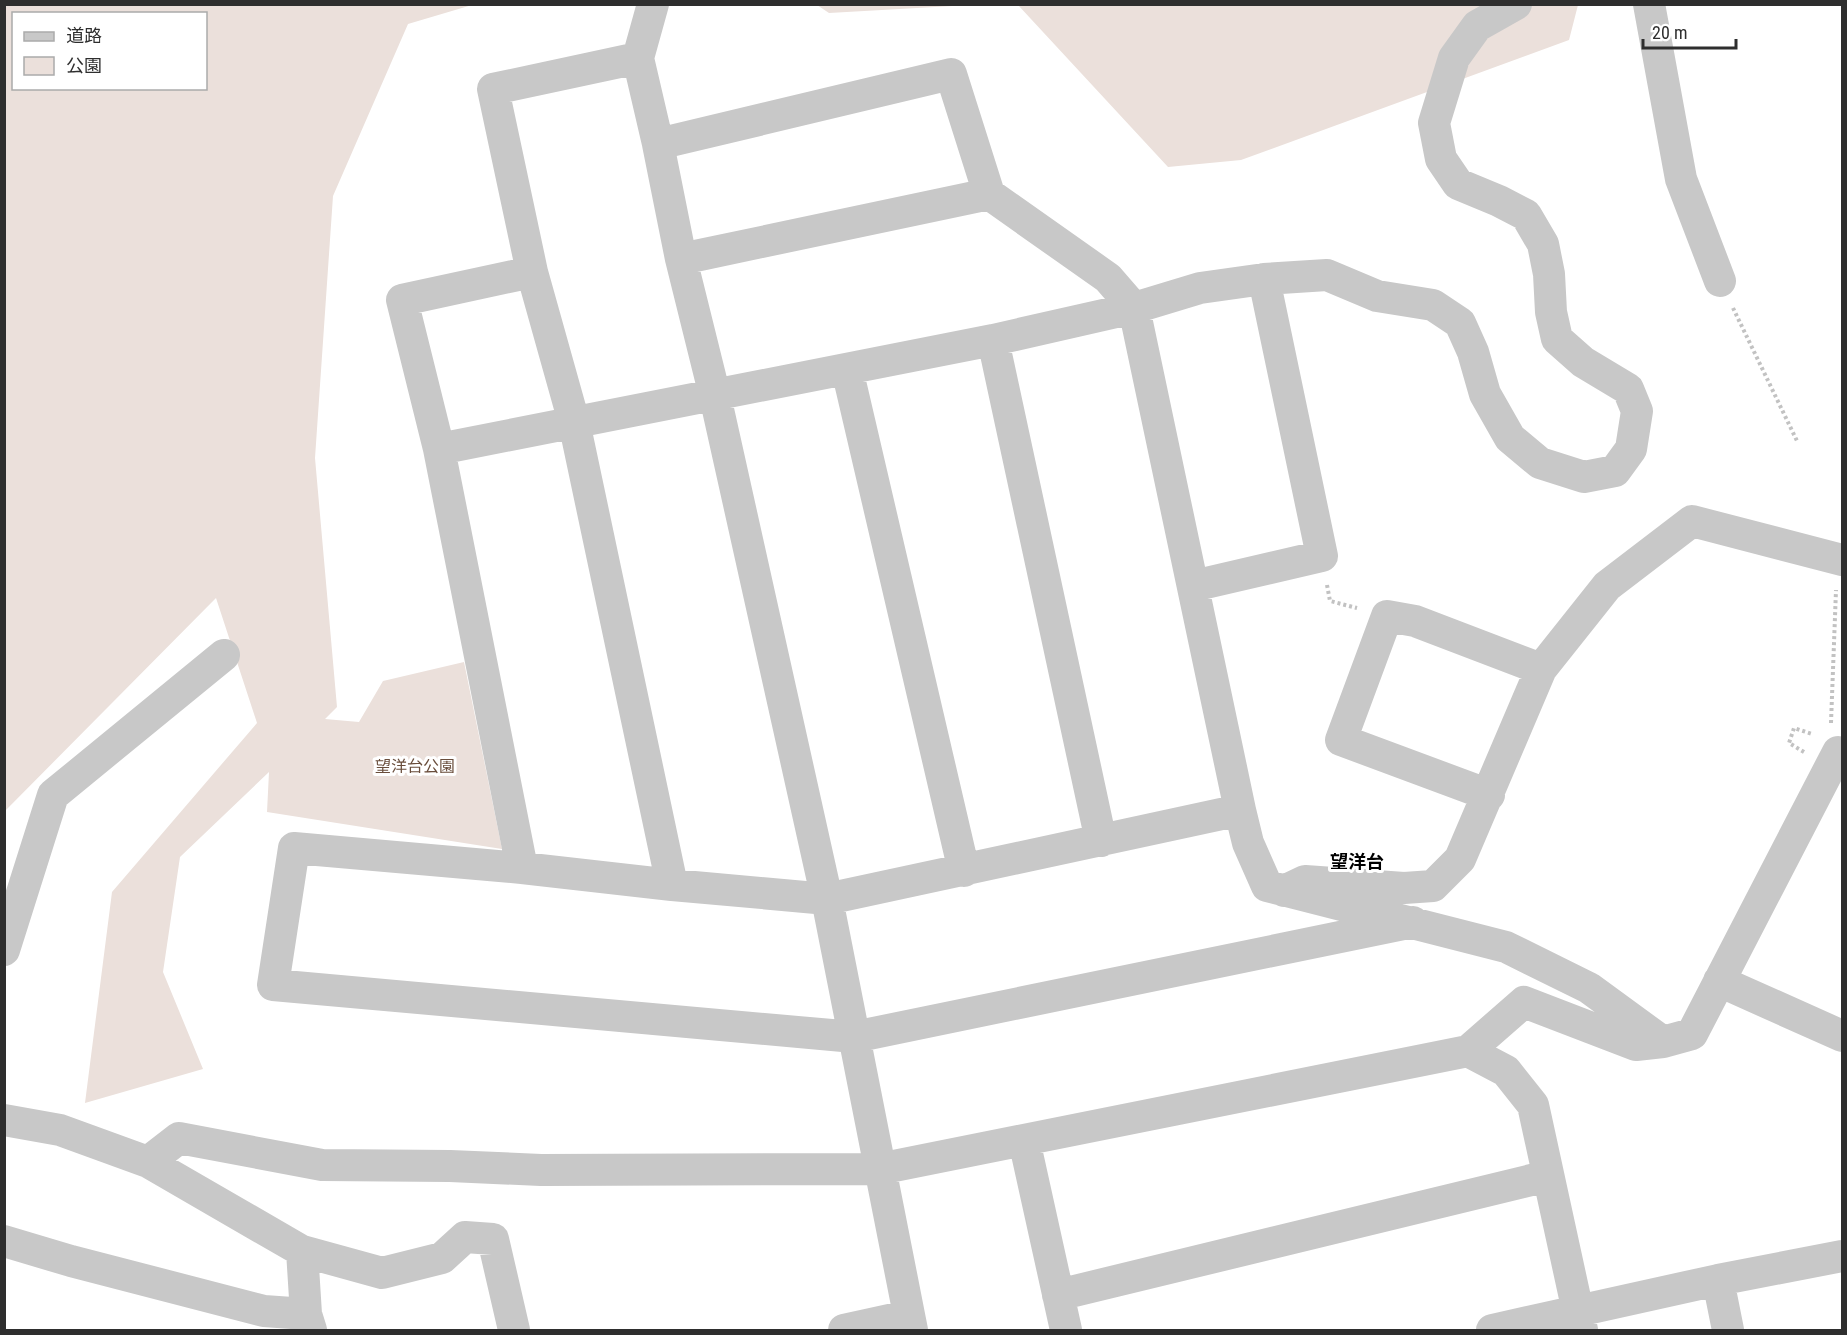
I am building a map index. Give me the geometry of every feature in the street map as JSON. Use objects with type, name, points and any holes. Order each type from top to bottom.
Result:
[{"type":"street","points":[[653,4],[638,58],[681,259],[715,396],[827,899],[910,1323],[844,1330]]},
{"type":"street","points":[[439,449],[993,340],[1134,308],[1200,288],[1264,279],[1327,275],[1377,296],[1432,305],[1460,323],[1473,352],[1485,394],[1510,438],[1540,463],[1584,477],[1615,471],[1631,449],[1637,411],[1628,388],[1583,362],[1557,339],[1551,312],[1549,274],[1543,244],[1526,215],[1458,184],[1442,159],[1434,123],[1454,58],[1477,26],[1516,4]]},
{"type":"street","points":[[1649,4],[1681,179],[1720,281]]},
{"type":"street","points":[[638,58],[493,89],[532,272],[573,422],[672,885]]},
{"type":"street","points":[[658,144],[951,74],[989,194],[1108,278],[1134,308],[1240,810],[1248,843],[1267,886],[1506,947],[1589,988],[1663,1042]]},
{"type":"street","points":[[681,259],[989,194]]},
{"type":"street","points":[[522,868],[439,449],[402,300],[532,272]]},
{"type":"street","points":[[1193,586],[1322,556],[1264,279]]},
{"type":"street","points":[[993,340],[1101,841]]},
{"type":"street","points":[[847,369],[964,871]]},
{"type":"street","points":[[1284,891],[1305,881],[1404,888],[1433,886],[1460,859],[1541,669],[1608,586],[1692,521],[1842,560]]},
{"type":"street","points":[[1488,795],[1341,740],[1387,616],[1415,621],[1541,669]]},
{"type":"street","points":[[4,950],[53,795],[224,654]]},
{"type":"street","points":[[148,1162],[179,1138],[322,1165],[450,1166],[541,1170],[879,1169],[1468,1051],[1524,1002],[1636,1045],[1663,1042],[1692,1034],[1834,740]]},
{"type":"street","points":[[1240,810],[827,899],[522,868],[294,848],[273,985],[854,1037],[1413,922]]},
{"type":"street","points":[[1719,981],[1842,1036]]},
{"type":"street","points":[[1468,1051],[1506,1071],[1533,1105],[1580,1321]]},
{"type":"street","points":[[4,1120],[60,1130],[148,1162],[302,1251],[382,1273],[442,1258],[465,1237],[493,1239],[514,1330]]},
{"type":"street","points":[[1024,1140],[1066,1330]]},
{"type":"street","points":[[1058,1295],[1548,1176]]},
{"type":"street","points":[[4,1241],[71,1261],[309,1322],[302,1251]]},
{"type":"street","points":[[1492,1330],[1580,1321],[1718,1280],[1842,1256]]},
{"type":"street","points":[[1718,1280],[1728,1330]]},
{"type":"path","points":[[1720,281],[1798,443]]},
{"type":"path","points":[[1322,556],[1330,600],[1387,616]]},
{"type":"path","points":[[1834,740],[1835,591],[1842,583]]},
{"type":"green space","name":"望洋台公園","points":[[5,5],[472,5],[408,24],[333,196],[315,458],[337,707],[325,719],[359,722],[383,681],[464,662],[502,849],[267,812],[269,772],[180,857],[163,972],[203,1069],[85,1103],[112,892],[257,723],[216,598],[5,811]]},
{"type":"green space","points":[[817,5],[970,5],[829,13]]},
{"type":"green space","points":[[1018,5],[1578,5],[1569,40],[1241,160],[1168,167]]},
{"type":"district","name":"望洋台","points":[[1357,862]]}]
